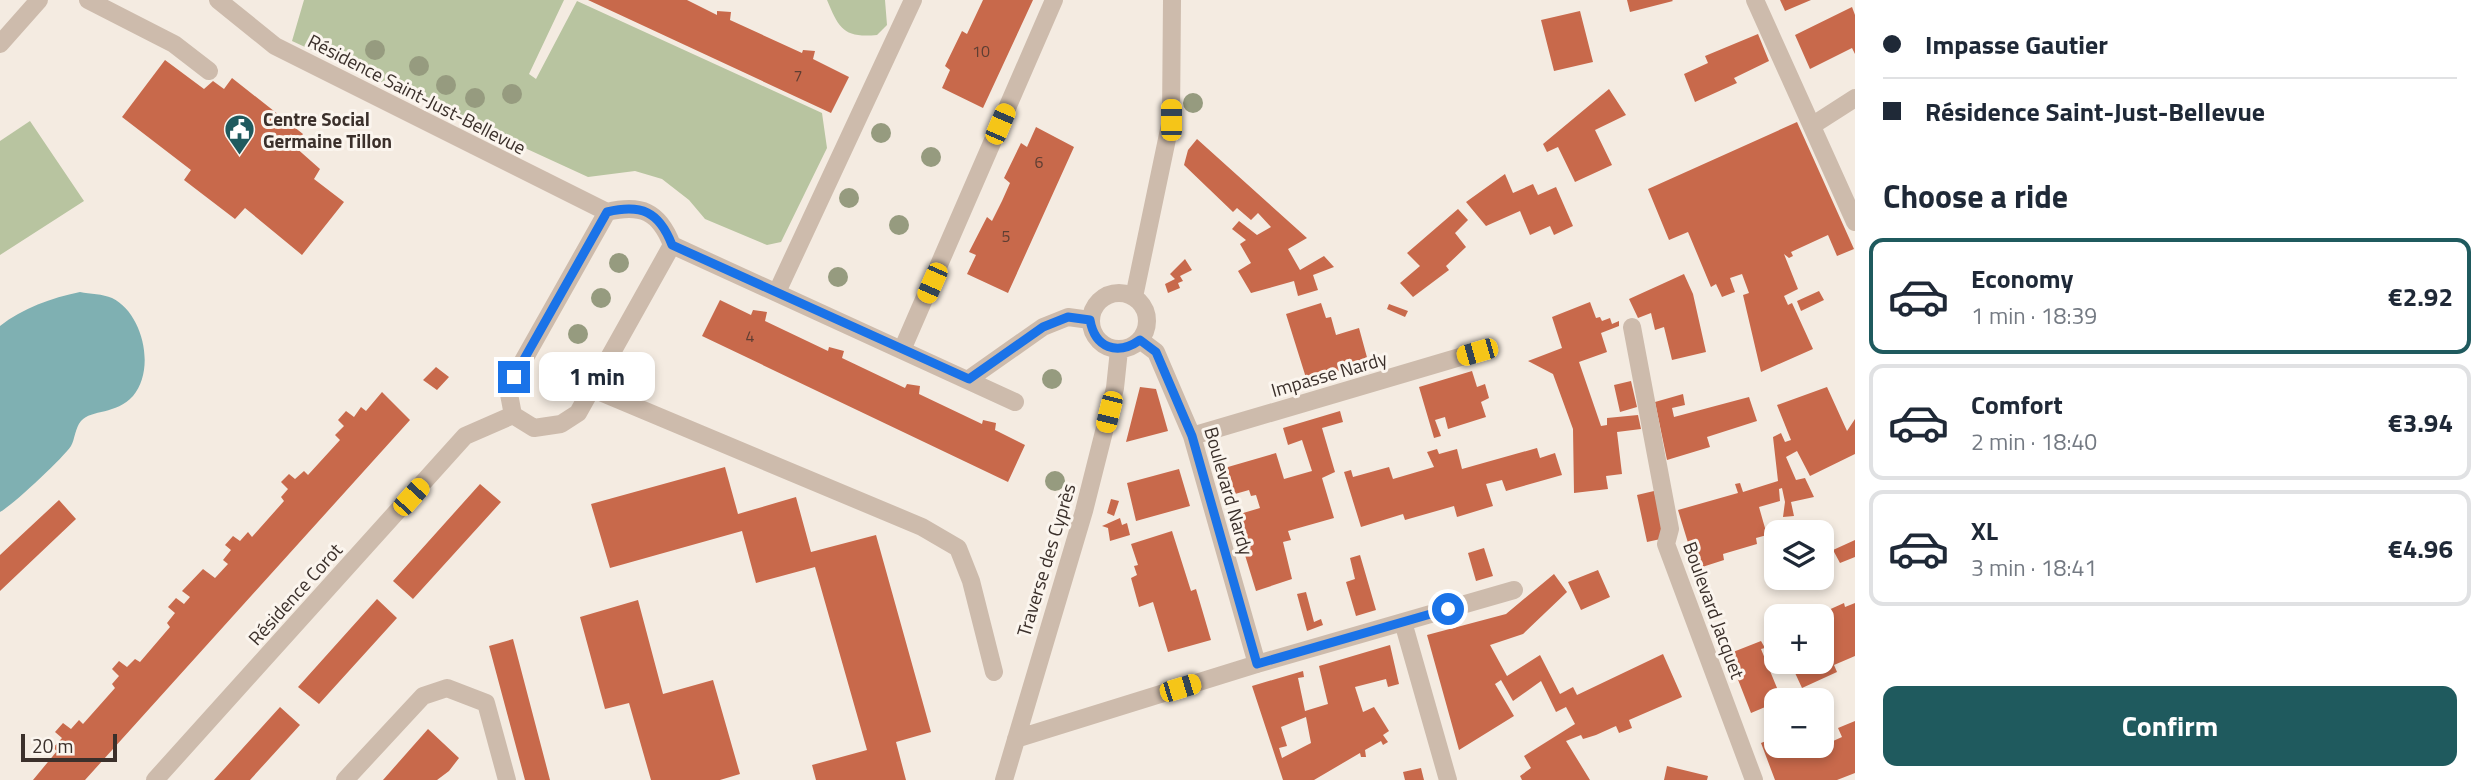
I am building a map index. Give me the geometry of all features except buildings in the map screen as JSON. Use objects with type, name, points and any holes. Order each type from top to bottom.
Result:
[{"type":"street","points":[[0,44],[39,0]]},
{"type":"street","points":[[88,0],[174,44],[209,71]]},
{"type":"street","name":"Résidence Saint-Just-Bellevue","points":[[218,0],[275,46],[607,212],[628,208],[649,213],[665,226],[672,245]]},
{"type":"street","points":[[777,292],[914,0]]},
{"type":"street","points":[[902,350],[1054,0]]},
{"type":"street","points":[[1134,297],[1171,120],[1172,0]]},
{"type":"street","points":[[1755,0],[1855,222]]},
{"type":"street","points":[[1813,125],[1855,98]]},
{"type":"street","points":[[607,212],[514,377],[509,394],[513,415],[534,428],[561,424],[578,413],[672,245],[1015,402]]},
{"type":"street","points":[[1125,293],[1134,297],[1141,304],[1147,323],[1140,340],[1119,350],[1098,341],[1090,320],[1098,301],[1107,295],[1125,293]]},
{"type":"street","points":[[969,379],[1043,327],[1068,317],[1090,320]]},
{"type":"street","name":"Boulevard Jacquet","points":[[1632,327],[1670,529],[1666,544],[1754,780]]},
{"type":"street","name":"Boulevard Nardy","points":[[1140,340],[1156,352],[1192,436],[1257,664]]},
{"type":"street","name":"Traverse des Cyprès","points":[[1004,780],[1084,511],[1115,388],[1119,350]]},
{"type":"street","name":"Impasse Nardy","points":[[1192,436],[1477,352]]},
{"type":"street","points":[[593,389],[922,527],[958,548],[971,581],[994,672]]},
{"type":"street","name":"Résidence Corot","points":[[155,780],[465,436],[513,415]]},
{"type":"street","points":[[1016,739],[1257,664],[1514,590]]},
{"type":"street","points":[[1403,622],[1448,780]]},
{"type":"street","points":[[345,780],[423,696],[447,688],[486,703],[508,780]]},
{"type":"green space","points":[[304,0],[564,0],[529,74],[536,79],[577,1],[822,113],[827,148],[781,242],[767,245],[705,219],[689,200],[662,179],[635,171],[588,177],[292,41]]},
{"type":"green space","points":[[827,0],[885,0],[887,25],[877,35],[850,33],[839,25]]},
{"type":"green space","points":[[30,121],[84,201],[0,255],[0,141]]},
{"type":"water","points":[[80,292],[112,298],[123,305],[132,316],[143,342],[145,357],[140,385],[126,402],[81,421],[66,452],[26,492],[0,512],[0,326],[38,304]]},
{"type":"place","name":"Centre Social Germaine Tillon","points":[[240,157]]},
{"type":"route","points":[[514,377],[607,212],[628,208],[649,213],[665,226],[672,245],[969,379],[1043,327],[1068,317],[1090,320],[1098,341],[1108,348],[1119,350],[1140,340],[1156,352],[1192,436],[1257,664],[1448,609]]}]
